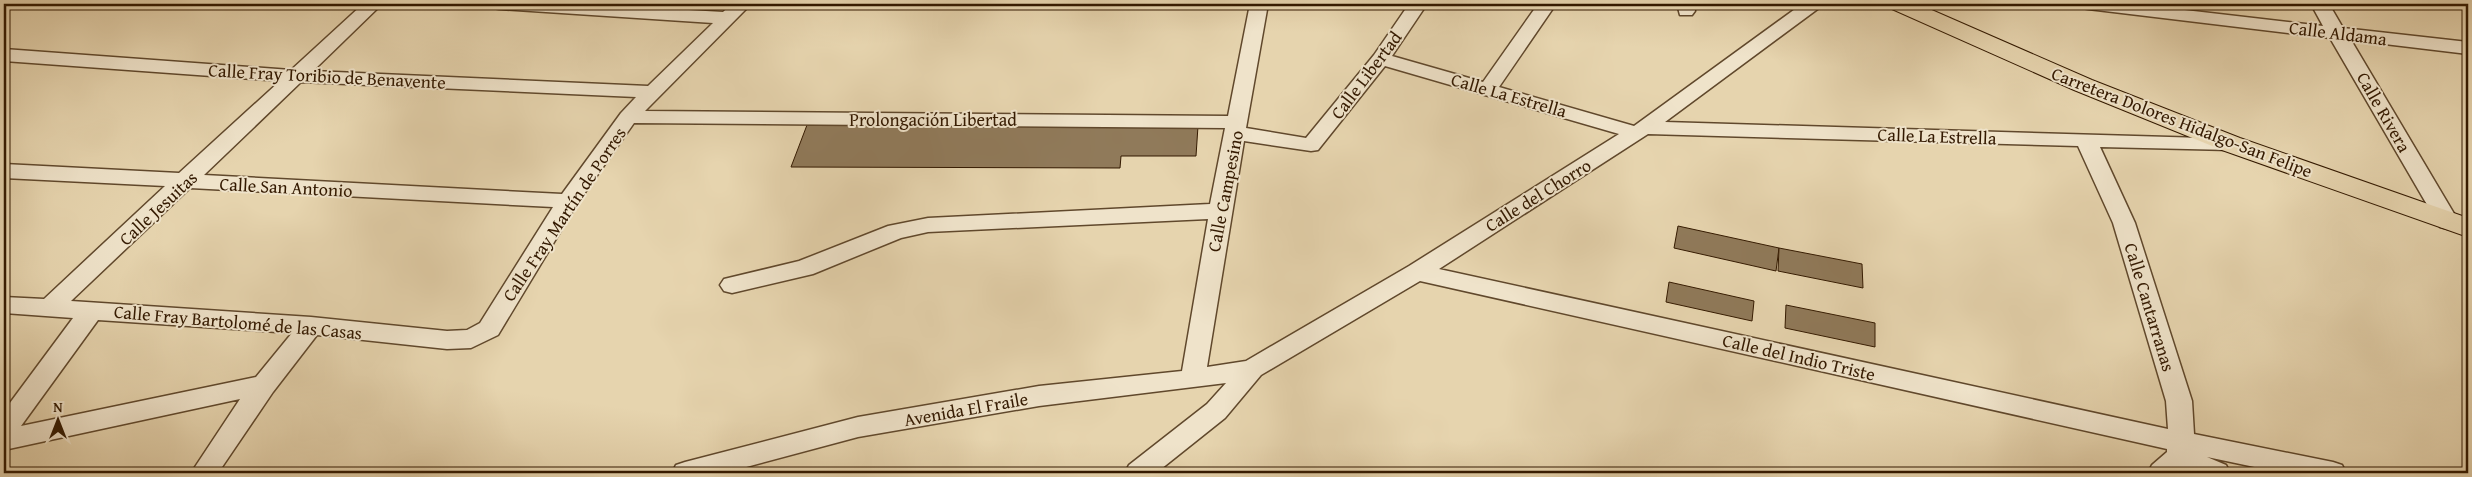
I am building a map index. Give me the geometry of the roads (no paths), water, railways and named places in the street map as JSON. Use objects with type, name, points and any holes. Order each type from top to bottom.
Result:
[{"type":"main road","name":"Carretera Dolores Hidalgo-San Felipe","points":[[1900,4],[2083,85],[2230,144],[2458,225]]},
{"type":"street","name":"Calle Jesuitas","points":[[50,307],[373,4]]},
{"type":"street","points":[[499,4],[734,11]]},
{"type":"street","name":"Calle Campesino","points":[[1192,379],[1220,211],[1259,4]]},
{"type":"street","name":"Calle Libertad","points":[[1311,145],[1381,59],[1418,4]]},
{"type":"street","points":[[1488,89],[1547,4]]},
{"type":"street","name":"Calle del Chorro","points":[[1252,369],[1417,272],[1640,130],[1813,4]]},
{"type":"street","name":"Calle Aldama","points":[[2088,4],[2468,48]]},
{"type":"street","name":"Calle Rivera","points":[[2320,4],[2458,225]]},
{"type":"street","name":"Calle Fray Martín de Porres","points":[[472,339],[488,329],[568,201],[628,117],[734,11]]},
{"type":"street","name":"Calle Fray Toribio de Benavente","points":[[4,54],[296,76],[651,92]]},
{"type":"street","name":"Calle La Estrella","points":[[1381,59],[1640,130],[2230,144]]},
{"type":"street","name":"Prolongación Libertad","points":[[628,117],[1237,127],[1311,145]]},
{"type":"street","name":"Calle Cantarranas","points":[[2086,140],[2126,232],[2179,401],[2174,457]]},
{"type":"street","name":"Calle San Antonio","points":[[4,171],[568,201]]},
{"type":"street","points":[[732,285],[805,268],[896,231],[928,225],[1220,211]]},
{"type":"street","name":"Calle del Indio Triste","points":[[1417,272],[2174,457],[2216,473]]},
{"type":"street","name":"Calle Fray Bartolomé de las Casas","points":[[4,305],[310,326],[446,340],[472,339]]},
{"type":"street","points":[[4,430],[92,310]]},
{"type":"street","points":[[204,473],[264,386],[310,326]]},
{"type":"street","points":[[1138,473],[1216,411],[1252,369]]},
{"type":"street","name":"Avenida El Fraile","points":[[685,473],[858,428],[1039,396],[1192,379],[1252,369]]},
{"type":"street","points":[[4,440],[264,386]]},
{"type":"street","points":[[2174,457],[2332,473]]}]
